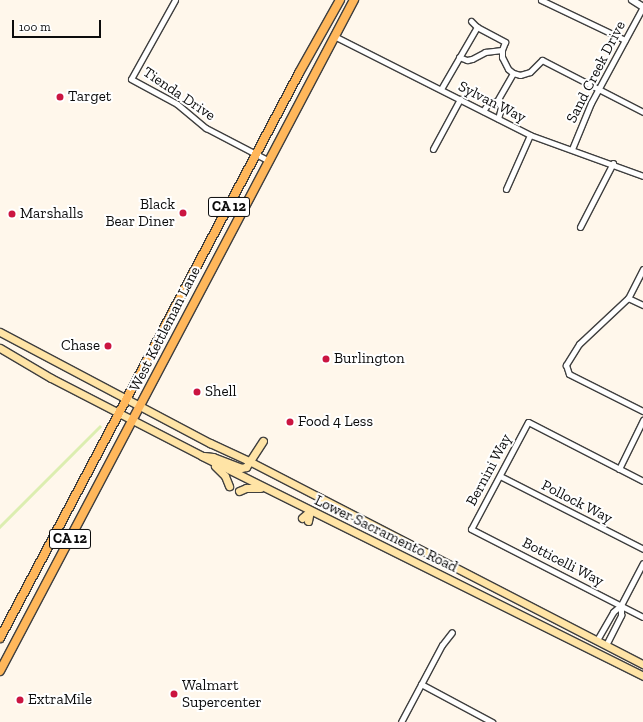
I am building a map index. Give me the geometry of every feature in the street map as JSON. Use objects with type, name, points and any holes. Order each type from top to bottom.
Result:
[{"type":"main road","name":"West Kettleman Lane","points":[[0,638],[256,155],[340,0]]},
{"type":"main road","name":"West Kettleman Lane","points":[[0,671],[141,407],[269,161],[336,37],[354,0]]},
{"type":"main road","name":"Lower Sacramento Road","points":[[0,332],[141,407],[643,664]]},
{"type":"main road","name":"Lower Sacramento Road","points":[[0,348],[51,378],[119,414],[270,491],[433,570],[643,676]]},
{"type":"main road","points":[[202,456],[213,457],[241,468],[246,467],[251,462],[263,441]]},
{"type":"main road","points":[[202,456],[218,468],[225,476],[229,486]]},
{"type":"main road","points":[[239,491],[252,487],[270,491]]},
{"type":"main road","points":[[305,519],[310,511]]},
{"type":"street","name":"Tienda Drive","points":[[176,0],[131,79],[177,104],[206,128],[269,161]]},
{"type":"street","points":[[541,0],[624,40]]},
{"type":"street","points":[[632,0],[643,7]]},
{"type":"street","name":"Sand Creek Drive","points":[[572,149],[580,127],[598,90],[643,7]]},
{"type":"street","points":[[471,21],[477,27],[505,42],[502,50],[504,64],[513,73],[520,75],[530,72],[542,60],[643,112]]},
{"type":"street","points":[[441,90],[477,27]]},
{"type":"street","name":"Sylvan Way","points":[[336,37],[530,135],[613,163],[643,176]]},
{"type":"street","points":[[459,57],[467,60],[485,52],[502,50]]},
{"type":"street","points":[[497,101],[513,73]]},
{"type":"street","points":[[433,149],[460,100]]},
{"type":"street","points":[[483,111],[489,102],[497,101]]},
{"type":"street","points":[[497,101],[502,107],[498,119]]},
{"type":"street","points":[[506,189],[530,135]]},
{"type":"street","points":[[580,227],[613,163]]},
{"type":"street","points":[[643,269],[628,298],[579,344],[568,359],[566,365],[566,370],[569,374],[643,411]]},
{"type":"street","points":[[628,298],[643,305]]},
{"type":"street","points":[[643,420],[619,469],[643,481]]},
{"type":"street","name":"Bernini Way","points":[[472,529],[528,422],[619,469]]},
{"type":"street","name":"Pollock Way","points":[[500,476],[643,549]]},
{"type":"street","name":"Botticelli Way","points":[[472,529],[643,617]]},
{"type":"street","points":[[597,640],[613,612],[621,606],[643,564]]},
{"type":"street","points":[[606,645],[621,615],[621,606]]},
{"type":"street","points":[[401,722],[442,645],[452,632]]},
{"type":"street","points":[[421,684],[480,719],[492,722]]},
{"type":"green space","points":[[100,425],[102,427],[0,529],[0,525]]},
{"type":"place","name":"Target","points":[[60,97]]},
{"type":"place","name":"Black Bear Diner","points":[[183,213]]},
{"type":"place","name":"Marshalls","points":[[12,214]]},
{"type":"place","name":"Chase","points":[[108,346]]},
{"type":"place","name":"Burlington","points":[[326,359]]},
{"type":"place","name":"Shell","points":[[197,392]]},
{"type":"place","name":"Food 4 Less","points":[[290,422]]},
{"type":"place","name":"Walmart Supercenter","points":[[174,694]]},
{"type":"place","name":"ExtraMile","points":[[20,700]]}]
